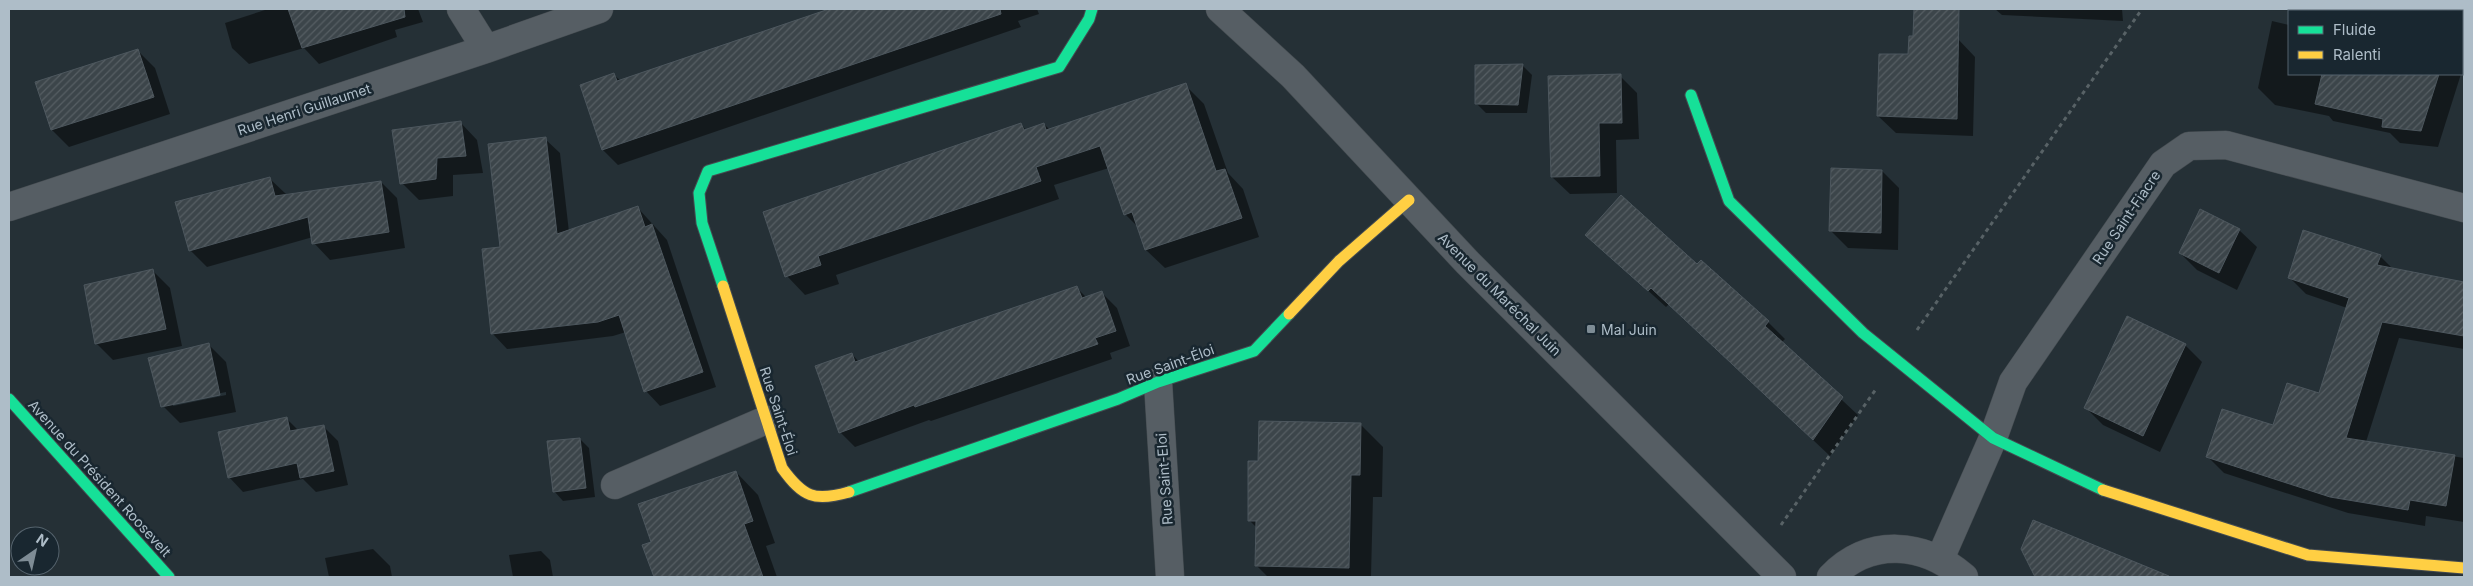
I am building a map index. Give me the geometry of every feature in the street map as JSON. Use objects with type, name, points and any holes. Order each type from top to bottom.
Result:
[{"type":"street","points":[[461,9],[486,49]]},
{"type":"street","name":"Rue Henri Guillaumet","points":[[9,207],[486,49],[599,9]]},
{"type":"street","name":"Rue Saint-Éloi","points":[[1092,9],[1089,19],[1059,67],[708,171],[699,193],[702,223],[782,468],[797,488],[819,498],[847,493],[1118,399],[1158,382],[1254,351],[1339,261],[1409,200]]},
{"type":"street","name":"Avenue du Maréchal Juin","points":[[1220,9],[1293,76],[1466,262],[1782,577]]},
{"type":"street","points":[[1692,95],[1729,201],[1863,333],[1993,438],[2110,493],[2308,555],[2464,568]]},
{"type":"street","name":"Rue Saint-Fiacre","points":[[1940,559],[1993,438],[2013,382],[2163,164],[2189,146],[2226,145],[2464,208]]},
{"type":"street","name":"Rue Saint-Eloi","points":[[1158,382],[1170,577]]},
{"type":"street","name":"Avenue du Président Roosevelt","points":[[9,399],[169,577]]},
{"type":"street","points":[[615,485],[766,420]]},
{"type":"street","points":[[1831,577],[1856,558],[1884,549],[1913,549],[1940,559],[1964,577]]},
{"type":"path","points":[[1760,554],[2142,9]]},
{"type":"building","points":[[288,9],[404,9],[405,17],[302,48]]},
{"type":"building","points":[[829,9],[1000,9],[1001,14],[602,150],[580,85],[614,73],[617,81]]},
{"type":"building","points":[[1914,9],[1959,9],[1957,119],[1877,116],[1879,54],[1908,54],[1909,36],[1913,36]]},
{"type":"building","points":[[138,49],[154,97],[51,130],[35,82]]},
{"type":"building","points":[[1523,64],[1518,105],[1475,104],[1475,65]]},
{"type":"building","points":[[1621,74],[1622,123],[1599,123],[1600,176],[1551,177],[1548,76]]},
{"type":"building","points":[[2322,75],[2439,75],[2421,131],[2382,127],[2383,119],[2315,104]]},
{"type":"building","points":[[1186,83],[1216,171],[1225,169],[1242,218],[1145,250],[1132,212],[1124,215],[1100,146],[1036,167],[1041,181],[818,256],[821,265],[785,277],[763,212],[1021,123],[1024,130],[1044,123],[1046,130]]},
{"type":"building","points":[[461,121],[466,156],[437,158],[436,179],[400,184],[392,130]]},
{"type":"building","points":[[546,137],[557,234],[638,206],[645,227],[652,224],[703,372],[644,392],[619,315],[598,322],[491,334],[482,249],[500,247],[488,144]]},
{"type":"building","points":[[1831,168],[1882,170],[1881,233],[1829,231]]},
{"type":"building","points":[[270,177],[275,196],[381,181],[389,232],[312,244],[308,217],[189,251],[175,202]]},
{"type":"building","points":[[1621,195],[1697,264],[1701,260],[1769,321],[1765,326],[1843,397],[1813,440],[1651,288],[1648,291],[1585,235]]},
{"type":"building","points":[[2200,209],[2240,229],[2219,273],[2179,253]]},
{"type":"building","points":[[2303,230],[2381,255],[2377,265],[2464,282],[2464,336],[2382,322],[2346,438],[2455,455],[2446,506],[2410,500],[2408,510],[2330,497],[2206,457],[2222,409],[2273,425],[2287,383],[2319,393],[2349,298],[2288,278]]},
{"type":"building","points":[[153,269],[166,329],[95,344],[84,285]]},
{"type":"building","points":[[1077,286],[1082,298],[1102,291],[1116,331],[1095,338],[1098,344],[915,407],[914,405],[839,433],[815,366],[852,353],[855,362]]},
{"type":"building","points":[[2127,316],[2186,344],[2143,436],[2084,408]]},
{"type":"building","points":[[209,343],[220,395],[161,407],[148,358]]},
{"type":"building","points":[[287,417],[290,431],[324,425],[334,471],[300,478],[297,463],[228,478],[218,432]]},
{"type":"building","points":[[1259,421],[1361,423],[1360,475],[1351,475],[1349,568],[1255,566],[1256,521],[1248,521],[1248,461],[1258,461]]},
{"type":"building","points":[[580,438],[586,488],[553,492],[547,441]]},
{"type":"building","points":[[736,471],[753,521],[744,524],[763,577],[654,577],[642,545],[651,542],[638,504]]},
{"type":"building","points":[[2033,520],[2169,577],[2035,577],[2021,549]]},
{"type":"traffic: fast","points":[[723,286],[702,223],[699,193],[708,171],[1059,67],[1089,19],[1092,9]]},
{"type":"traffic: fast","points":[[1691,95],[1729,201],[1863,333],[1993,438],[2103,490]]},
{"type":"traffic: fast","points":[[849,492],[1118,399],[1158,382],[1254,351],[1289,314]]},
{"type":"traffic: fast","points":[[9,399],[169,577]]},
{"type":"traffic: slow","points":[[1289,314],[1339,261],[1409,200]]},
{"type":"traffic: slow","points":[[723,286],[782,468],[796,485],[810,495],[827,497],[849,492]]},
{"type":"traffic: slow","points":[[2103,490],[2308,555],[2464,568]]},
{"type":"place","name":"Mal Juin","points":[[1591,329]]}]
